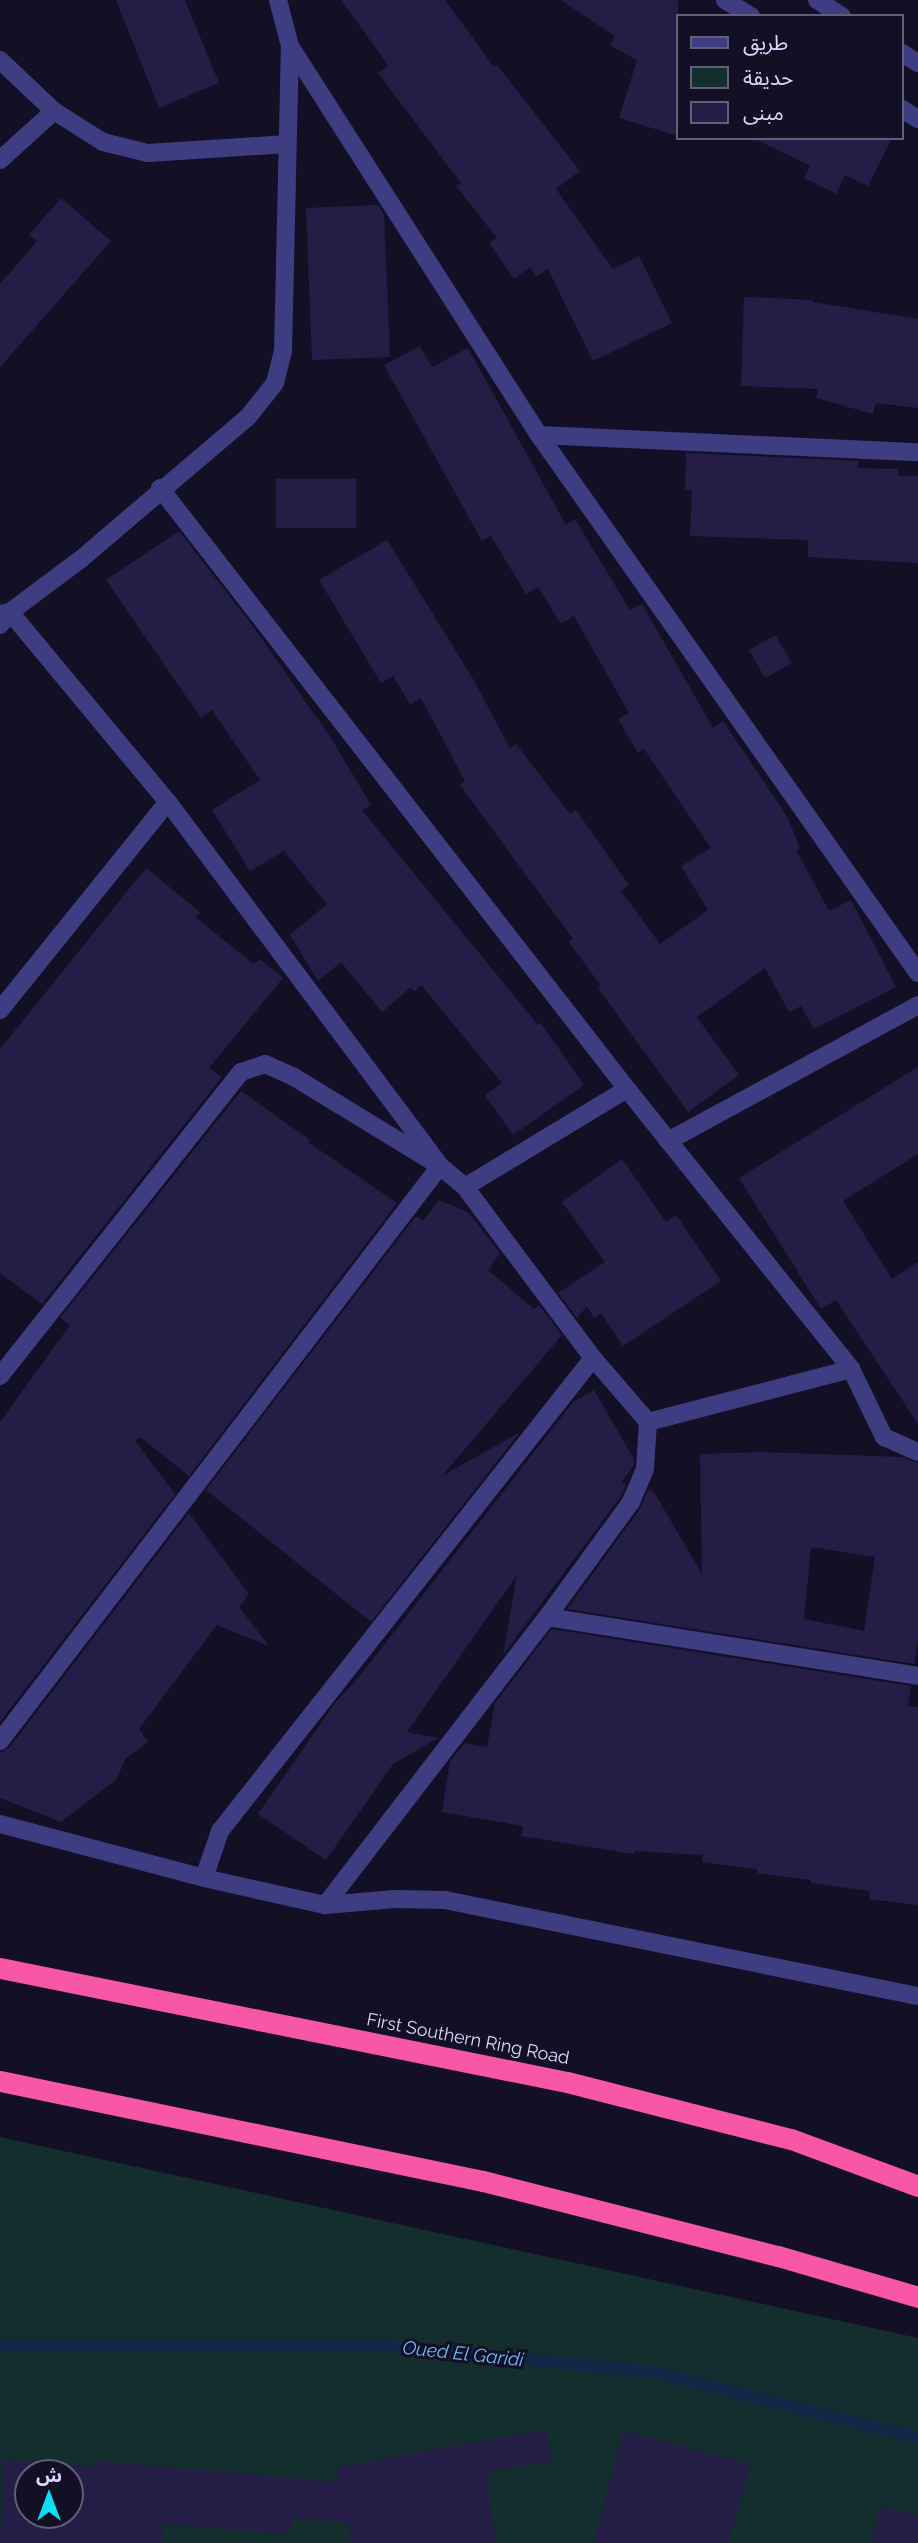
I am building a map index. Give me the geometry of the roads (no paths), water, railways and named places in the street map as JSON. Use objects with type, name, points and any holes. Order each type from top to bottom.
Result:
[{"type":"highway","name":"First Southern Ring Road","points":[[0,1968],[567,2081],[791,2139],[918,2186]]},
{"type":"highway","points":[[0,2081],[483,2181],[778,2256],[918,2297]]},
{"type":"street","points":[[278,0],[290,46],[283,352],[275,383],[248,417],[160,488],[81,559],[3,617],[168,802],[440,1166]]},
{"type":"street","points":[[725,0],[748,14]]},
{"type":"street","points":[[817,0],[839,14]]},
{"type":"street","points":[[290,46],[539,435],[918,973]]},
{"type":"street","points":[[0,60],[54,111],[103,142],[148,153],[287,144]]},
{"type":"street","points":[[0,160],[54,111]]},
{"type":"street","points":[[539,435],[918,452]]},
{"type":"street","points":[[160,488],[627,1089],[851,1369],[884,1437],[918,1452]]},
{"type":"street","points":[[0,1010],[168,802]]},
{"type":"street","points":[[668,1141],[918,1005]]},
{"type":"street","points":[[0,1376],[242,1072],[265,1064],[294,1077],[440,1166],[466,1187],[593,1358],[648,1422],[645,1469],[631,1503],[547,1617],[325,1905]]},
{"type":"street","points":[[466,1187],[627,1089]]},
{"type":"street","points":[[0,1741],[440,1166]]},
{"type":"street","points":[[204,1878],[220,1831],[593,1358]]},
{"type":"street","points":[[648,1422],[851,1369]]},
{"type":"street","points":[[547,1617],[918,1676]]},
{"type":"street","points":[[0,1824],[204,1878],[325,1905],[394,1899],[445,1900],[918,1996]]},
{"type":"waterway","name":"Oued El Garidi","points":[[0,2345],[382,2345],[652,2372],[918,2438]]}]
